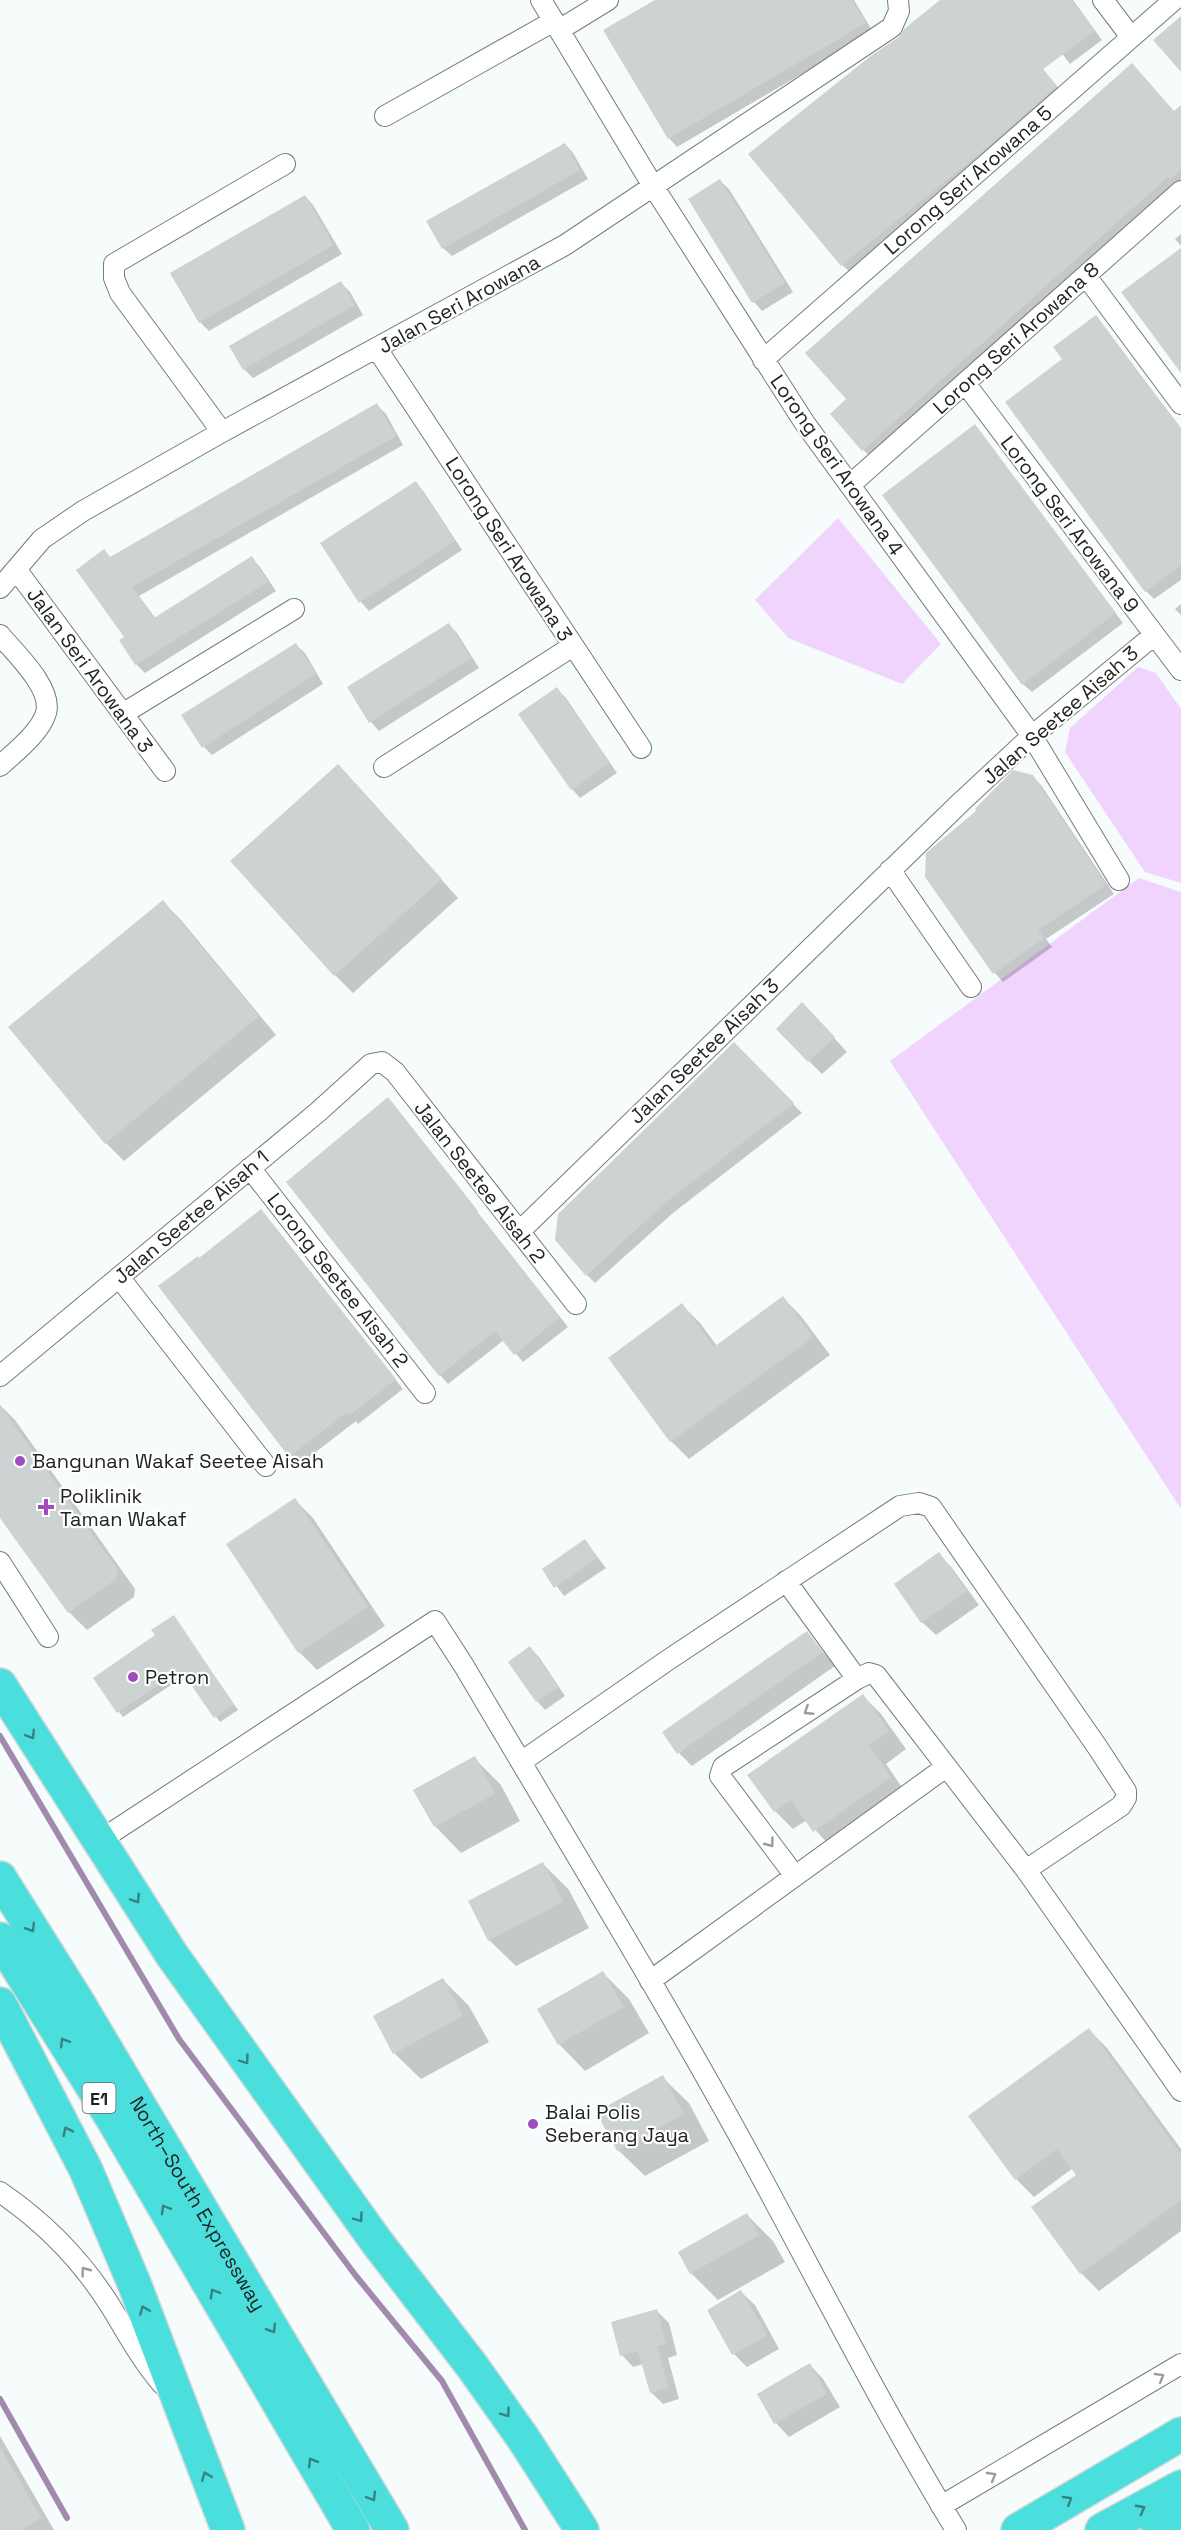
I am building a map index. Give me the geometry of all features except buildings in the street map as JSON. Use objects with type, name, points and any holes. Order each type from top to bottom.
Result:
[{"type":"highway","points":[[0,1685],[172,1955],[228,2037],[376,2241],[472,2366],[523,2438],[582,2530]]},
{"type":"highway","name":"North–South Expressway","points":[[0,1878],[76,1999],[353,2530]]},
{"type":"highway","name":"North–South Expressway","points":[[0,1939],[112,2118],[208,2251],[392,2530]]},
{"type":"highway","points":[[0,2004],[86,2170],[134,2283],[228,2530]]},
{"type":"highway","points":[[1018,2530],[1181,2434]]},
{"type":"highway","points":[[1102,2530],[1181,2487]]},
{"type":"highway","points":[[1158,2530],[1181,2518]]},
{"type":"street","name":"Lorong Seri Arowana 4","points":[[541,0],[653,186],[763,360],[804,422],[1032,736],[1119,880]]},
{"type":"street","points":[[385,116],[556,25],[608,0]]},
{"type":"street","name":"Jalan Seri Arowana","points":[[0,588],[42,539],[83,511],[222,432],[565,245],[892,27],[899,11],[898,0]]},
{"type":"street","points":[[1103,0],[1131,37]]},
{"type":"street","name":"Lorong Seri Arowana 5","points":[[763,360],[1173,0]]},
{"type":"street","points":[[222,432],[120,293],[114,278],[114,264],[285,164]]},
{"type":"street","name":"Lorong Seri Arowana 8","points":[[850,484],[1181,191]]},
{"type":"street","points":[[1086,276],[1181,405]]},
{"type":"street","name":"Lorong Seri Arowana 3","points":[[377,349],[641,748]]},
{"type":"street","name":"Lorong Seri Arowana 9","points":[[965,383],[1178,668]]},
{"type":"street","name":"Jalan Seri Arowana 3","points":[[16,569],[165,771]]},
{"type":"street","points":[[124,713],[294,609]]},
{"type":"street","points":[[0,635],[37,679],[48,699],[46,714],[39,726],[0,766]]},
{"type":"street","name":"Jalan Seetee Aisah 3","points":[[519,1232],[890,870],[1032,736],[1153,636]]},
{"type":"street","points":[[384,767],[573,646]]},
{"type":"street","points":[[890,870],[971,987]]},
{"type":"street","name":"Jalan Seetee Aisah 2","points":[[382,1062],[394,1072],[576,1304]]},
{"type":"street","name":"Jalan Seetee Aisah 1","points":[[0,1376],[371,1064],[382,1062]]},
{"type":"street","name":"Lorong Seetee Aisah 2","points":[[250,1168],[425,1393]]},
{"type":"street","points":[[119,1276],[266,1466]]},
{"type":"street","points":[[520,1762],[900,1506],[919,1503],[931,1507],[1105,1757],[1126,1791],[1126,1798],[1121,1806],[1026,1870]]},
{"type":"street","points":[[0,1562],[48,1637]]},
{"type":"street","points":[[786,1581],[857,1679]]},
{"type":"street","points":[[99,1841],[435,1621],[464,1666],[650,1981],[738,2135],[956,2530]]},
{"type":"street","points":[[795,1876],[720,1776],[723,1767],[857,1679],[869,1673],[876,1675],[1026,1870],[1181,2091]]},
{"type":"street","points":[[650,1981],[946,1767]]},
{"type":"street","points":[[0,2192],[39,2222],[73,2256],[110,2306],[157,2378],[180,2404]]},
{"type":"street","points":[[941,2506],[1181,2364]]},
{"type":"shaded area","points":[[838,518],[941,644],[902,684],[788,638],[755,600]]},
{"type":"shaded area","points":[[1138,667],[1156,673],[1181,709],[1181,883],[1145,872],[1065,752],[1070,728]]},
{"type":"shaded area","points":[[1139,878],[1181,892],[1181,1509],[890,1061]]},
{"type":"waterway","points":[[0,1736],[179,2039],[356,2276],[442,2381],[525,2530]]},
{"type":"waterway","points":[[0,2399],[67,2518]]},
{"type":"place","name":"Bangunan Wakaf Seetee Aisah","points":[[20,1461]]},
{"type":"place","name":"Poliklinik Taman Wakaf","points":[[46,1507]]},
{"type":"place","name":"Petron","points":[[133,1677]]},
{"type":"place","name":"Balai Polis Seberang Jaya","points":[[533,2124]]}]
